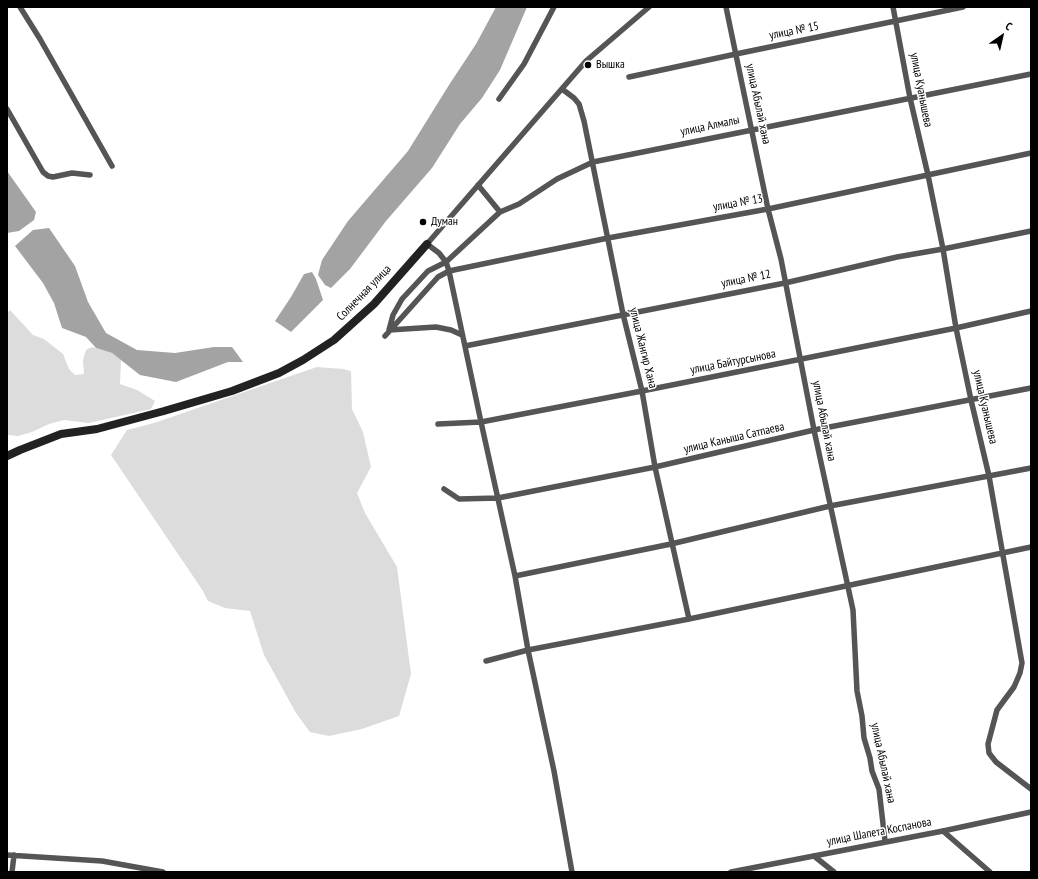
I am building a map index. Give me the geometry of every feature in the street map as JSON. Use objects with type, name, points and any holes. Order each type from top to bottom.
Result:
[{"type":"street","points":[[20,7],[112,166]]},
{"type":"street","points":[[499,99],[524,64],[554,7]]},
{"type":"street","name":"Солнечная улица","points":[[7,456],[61,434],[97,429],[171,410],[232,391],[279,372],[303,360],[334,340],[374,304],[586,61],[649,7]]},
{"type":"street","name":"улица Абылай хана","points":[[726,7],[768,209],[781,259],[784,283],[801,359],[814,430],[853,610],[857,692],[862,716],[864,738],[872,771],[879,789],[885,842]]},
{"type":"street","name":"улица Куанышева","points":[[893,7],[910,98],[943,249],[956,328],[989,476],[1022,663],[1020,673],[1014,687],[997,710],[988,744],[989,753],[996,762],[1031,789]]},
{"type":"street","name":"улица № 15","points":[[629,77],[963,7]]},
{"type":"street","name":"улица Алмалы","points":[[389,330],[393,314],[402,299],[428,272],[446,262],[500,212],[519,204],[557,178],[593,162],[1031,74]]},
{"type":"street","name":"улица Жангир Хана","points":[[562,89],[579,104],[593,162],[623,314],[642,391],[654,467],[689,619]]},
{"type":"street","points":[[7,109],[43,172],[48,176],[53,177],[72,173],[90,175]]},
{"type":"street","name":"улица № 13","points":[[449,271],[608,238],[768,209],[1031,153]]},
{"type":"street","points":[[478,186],[500,212]]},
{"type":"street","name":"улица № 12","points":[[465,346],[784,283],[897,257],[1031,231]]},
{"type":"street","points":[[427,244],[439,253],[446,262],[449,271],[515,576],[528,650],[554,771],[572,872]]},
{"type":"street","points":[[385,336],[438,277],[449,271]]},
{"type":"street","name":"улица Байтурсынова","points":[[438,424],[481,422],[956,328],[1031,311]]},
{"type":"street","points":[[389,330],[440,328],[451,330],[462,335]]},
{"type":"street","name":"улица Каныша Сатпаева","points":[[444,489],[459,499],[498,498],[654,467],[814,430],[1031,388]]},
{"type":"street","points":[[515,576],[671,544],[830,506],[1031,468]]},
{"type":"street","points":[[486,661],[528,650],[689,619],[1031,547]]},
{"type":"street","name":"улица Шапета Коспанова","points":[[731,872],[944,831],[1031,812]]},
{"type":"street","points":[[944,831],[990,872]]},
{"type":"street","points":[[7,855],[102,860],[163,872]]},
{"type":"street","points":[[12,872],[14,855]]},
{"type":"street","points":[[814,856],[834,872]]},
{"type":"shaded area","points":[[496,7],[527,7],[500,70],[482,98],[460,124],[432,168],[386,221],[350,269],[331,288],[325,285],[318,275],[322,260],[348,221],[408,151],[476,44]]},
{"type":"shaded area","points":[[7,171],[36,212],[34,220],[19,231],[7,233]]},
{"type":"shaded area","points":[[49,228],[75,266],[88,302],[106,333],[137,350],[175,353],[214,347],[232,347],[243,362],[228,362],[176,382],[140,375],[112,353],[96,348],[86,337],[62,328],[54,303],[43,283],[15,246],[33,230]]},
{"type":"shaded area","points":[[312,272],[323,300],[291,332],[275,321],[304,274]]},
{"type":"shaded area","points":[[10,310],[33,335],[44,339],[63,354],[69,369],[75,375],[84,374],[83,360],[86,350],[92,347],[112,353],[121,360],[120,384],[137,390],[155,401],[151,409],[89,423],[64,420],[18,436],[7,435],[7,313]]},
{"type":"shaded area","points":[[317,367],[351,371],[352,409],[363,432],[371,467],[357,493],[365,513],[397,567],[411,674],[399,716],[362,729],[329,736],[310,732],[296,713],[264,655],[250,611],[225,608],[208,601],[203,591],[111,455],[127,430],[154,423]]},
{"type":"place","name":"Вышка","points":[[588,65]]},
{"type":"place","name":"Думан","points":[[423,222]]}]
